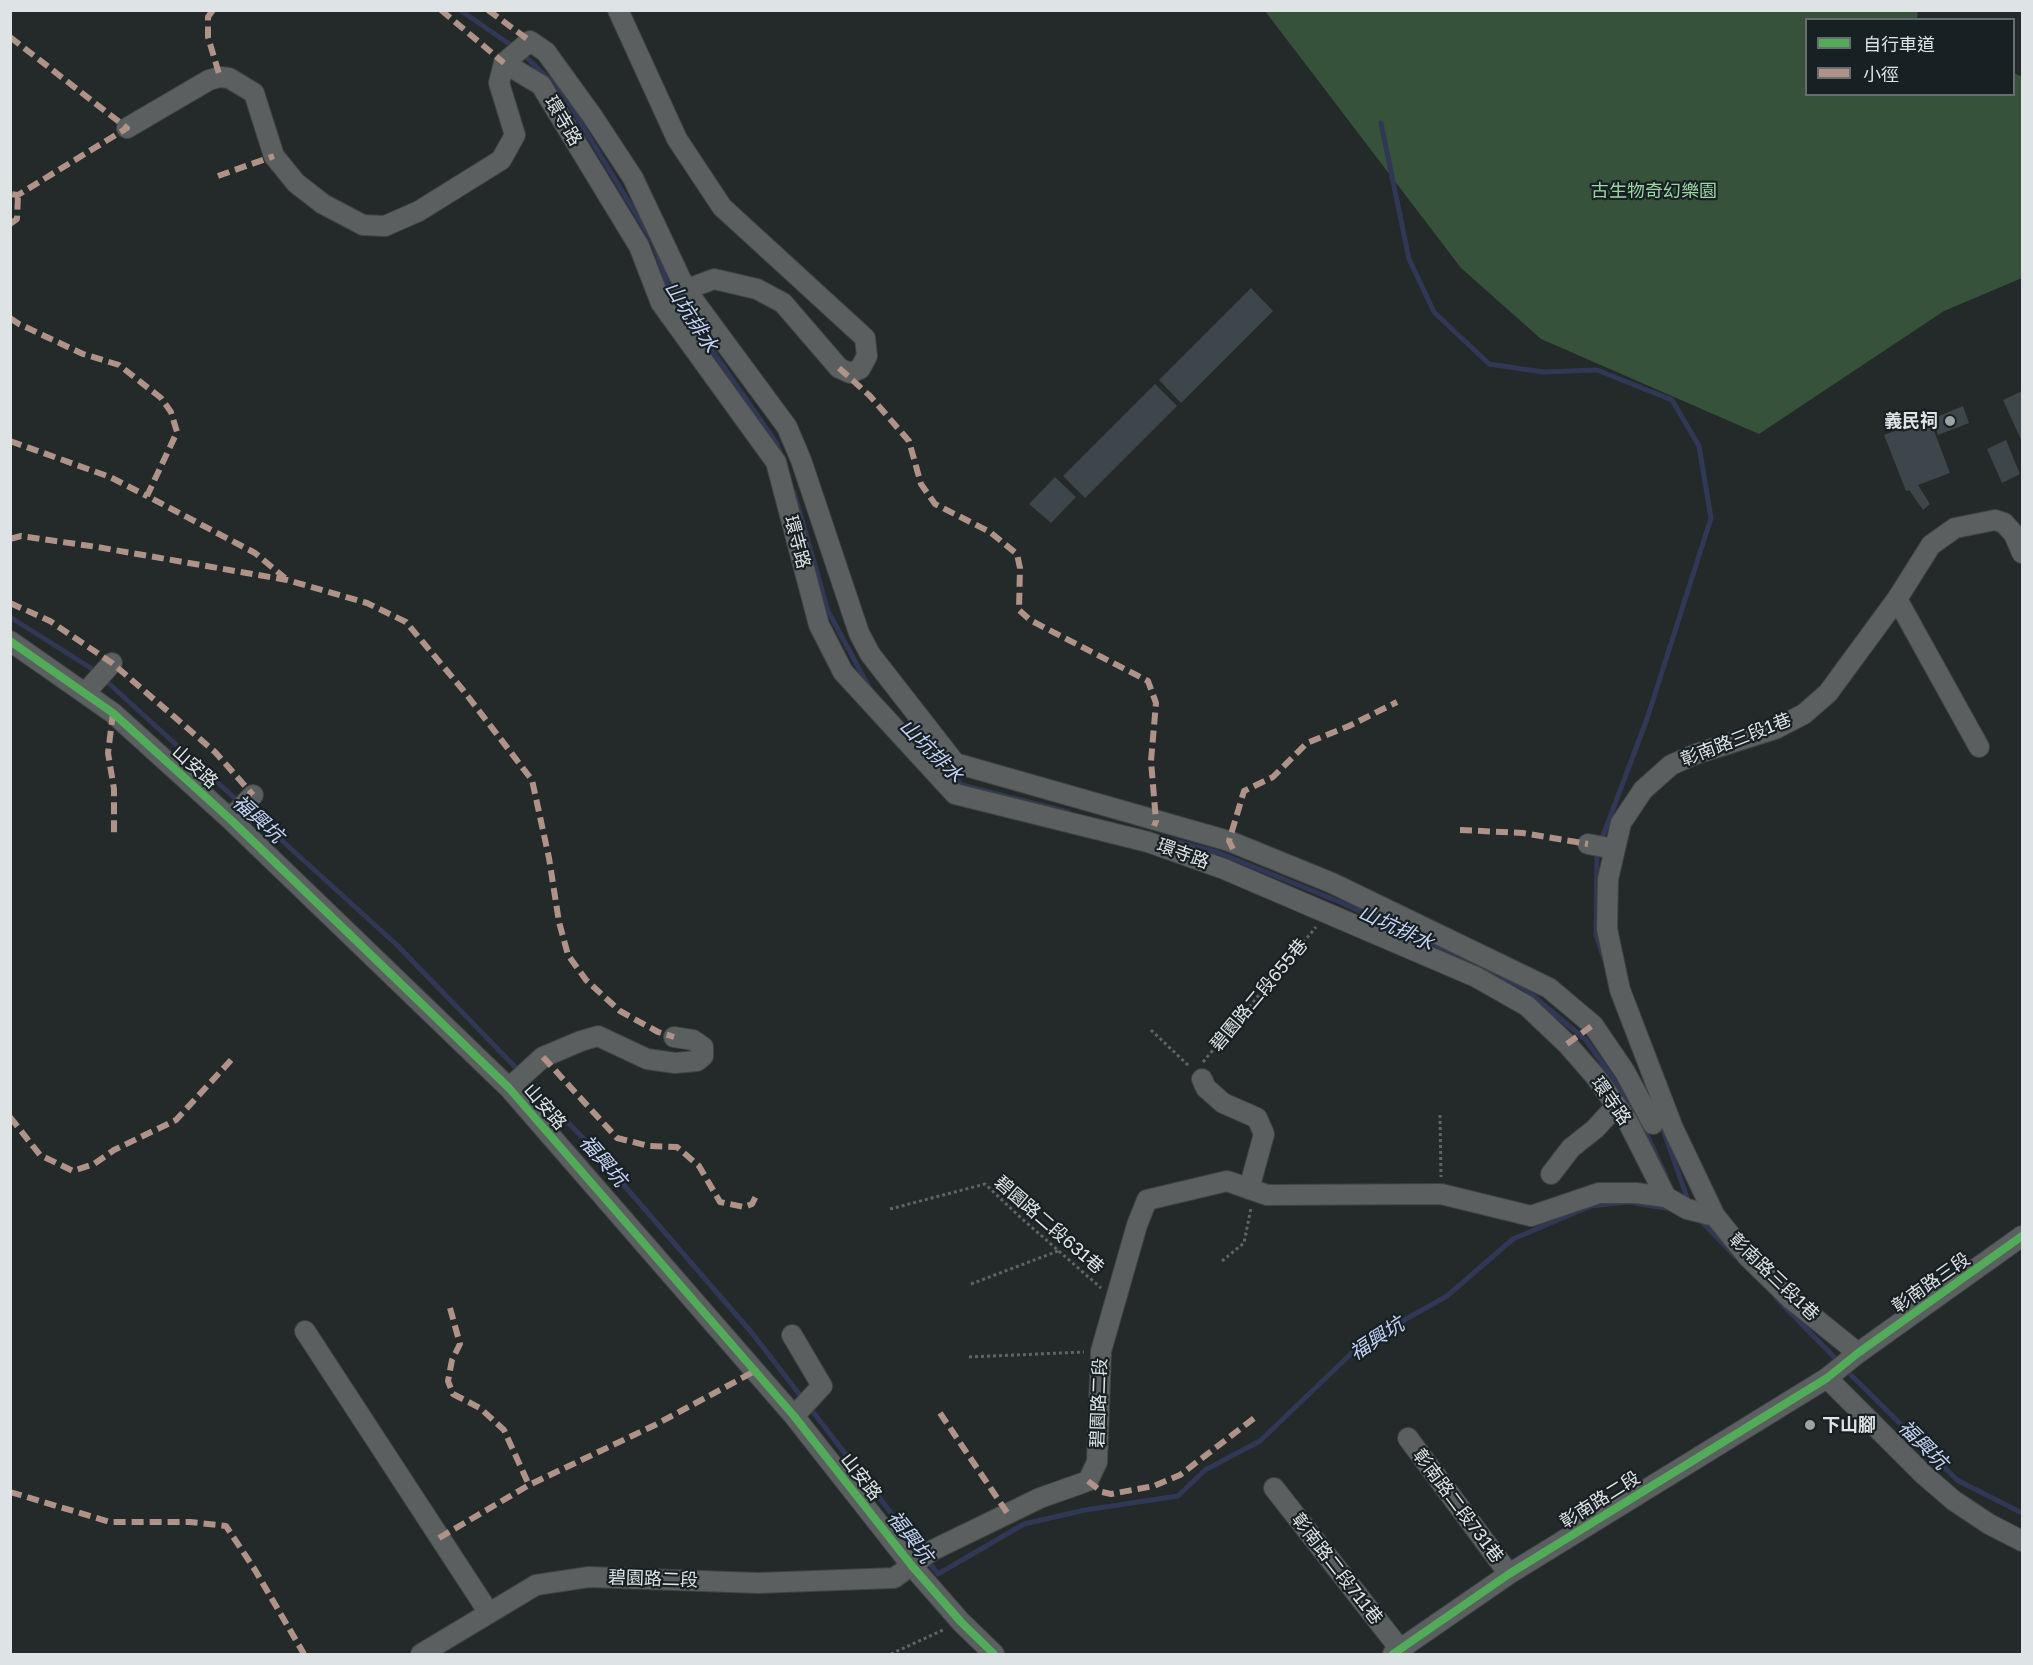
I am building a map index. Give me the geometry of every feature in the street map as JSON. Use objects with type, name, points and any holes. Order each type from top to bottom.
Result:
[{"type":"street","points":[[618,10],[677,139],[722,207],[865,338],[867,356],[860,369],[850,373],[839,368],[783,303],[757,289],[714,279],[675,296]]},
{"type":"street","points":[[128,128],[209,80],[220,77],[229,78],[254,93],[274,156],[296,183],[323,204],[363,225],[385,226],[419,211],[501,160],[515,135],[499,83],[518,52]]},
{"type":"street","name":"環寺路","points":[[518,52],[541,85],[639,246],[675,296],[776,462],[819,625],[854,664],[955,763],[1229,840],[1527,1006],[1567,1044],[1595,1076],[1622,1114],[1666,1197]]},
{"type":"street","name":"環寺路","points":[[518,52],[546,52],[593,117],[633,178],[675,296],[787,427],[801,460],[859,633],[854,664],[955,794],[1151,836],[1229,860],[1328,896],[1549,988],[1593,1025],[1625,1072],[1653,1124]]},
{"type":"street","name":"彰南路三段1巷","points":[[1858,1353],[1791,1299],[1748,1257],[1714,1216],[1673,1128],[1620,990],[1607,929],[1608,879],[1621,823],[1643,790],[1671,765],[1696,754],[1775,729],[1804,714],[1828,693],[1897,599],[1931,544],[1955,528],[1987,520],[2004,523],[2014,534],[2022,553]]},
{"type":"street","points":[[1897,599],[1979,747]]},
{"type":"street","name":"山安路","points":[[10,641],[113,713],[230,819],[509,1088],[794,1416],[912,1566],[961,1622],[994,1654]]},
{"type":"street","points":[[86,692],[112,663]]},
{"type":"street","points":[[230,819],[253,795]]},
{"type":"street","points":[[1588,844],[1615,849]]},
{"type":"street","points":[[509,1088],[543,1057],[598,1036],[647,1059],[686,1062],[697,1061],[704,1056],[703,1047],[693,1040],[674,1037]]},
{"type":"street","points":[[1202,1079],[1206,1088],[1223,1103],[1257,1118],[1264,1134],[1250,1190]]},
{"type":"street","points":[[1551,1174],[1571,1148],[1595,1129],[1622,1114],[1673,1128]]},
{"type":"street","name":"碧園路二段","points":[[421,1654],[536,1585],[589,1577],[758,1583],[894,1578],[933,1550],[1040,1498],[1088,1481],[1097,1462],[1101,1351],[1137,1225],[1147,1200],[1227,1181],[1267,1194],[1442,1194],[1531,1216],[1599,1193],[1636,1193],[1666,1197],[1687,1209],[1714,1216]]},
{"type":"street","name":"彰南路三段","points":[[1827,1378],[1858,1353],[2022,1236]]},
{"type":"street","points":[[305,1331],[489,1613]]},
{"type":"street","points":[[792,1335],[822,1386],[794,1416]]},
{"type":"street","points":[[1827,1378],[1923,1474],[1953,1500],[1989,1524],[2022,1541]]},
{"type":"street","name":"彰南路二段","points":[[1396,1652],[1509,1574],[1827,1378]]},
{"type":"street","name":"彰南路二段731巷","points":[[1408,1438],[1509,1574]]},
{"type":"street","name":"彰南路二段711巷","points":[[1274,1488],[1396,1652]]},
{"type":"path","points":[[1152,1030],[1202,1079]]},
{"type":"path","points":[[1440,1115],[1442,1194]]},
{"type":"path","points":[[1222,1260],[1244,1243],[1252,1203],[1250,1190]]},
{"type":"path","points":[[971,1284],[1058,1251]]},
{"type":"path","points":[[969,1358],[1101,1351]]},
{"type":"path","points":[[891,1654],[961,1622]]},
{"type":"green space","name":"古生物奇幻樂園","points":[[1265,11],[1918,11],[1917,18],[1805,18],[1805,96],[2015,96],[2015,74],[2022,77],[2022,278],[1944,311],[1759,434],[1541,339],[1461,268]]},
{"type":"building","points":[[1251,288],[1273,311],[1181,403],[1159,380]]},
{"type":"building","points":[[1155,384],[1177,406],[1085,498],[1063,476]]},
{"type":"building","points":[[2022,391],[2022,442],[2003,400]]},
{"type":"building","name":"義民祠","points":[[1963,406],[1969,423],[1938,435],[1932,419]]},
{"type":"building","points":[[1925,417],[1928,421],[1930,420],[1950,473],[1918,485],[1930,504],[1923,510],[1909,490],[1906,491],[1884,435]]},
{"type":"building","points":[[2006,440],[2020,474],[2002,483],[1987,449]]},
{"type":"building","points":[[1055,477],[1076,497],[1051,523],[1029,504]]},
{"type":"waterway","name":"山坑排水","points":[[460,10],[515,48]]},
{"type":"waterway","name":"山坑排水","points":[[523,54],[562,92],[653,242],[669,288],[777,444],[781,455]]},
{"type":"waterway","points":[[1381,123],[1409,259],[1434,312],[1489,364],[1543,372],[1597,370],[1672,400],[1699,446],[1711,518],[1647,719],[1601,841]]},
{"type":"waterway","name":"山坑排水","points":[[794,492],[828,611],[870,689]]},
{"type":"waterway","name":"福興坑","points":[[10,617],[97,672]]},
{"type":"waterway","name":"福興坑","points":[[104,679],[239,802]]},
{"type":"waterway","name":"山坑排水","points":[[940,764],[962,785],[1068,812]]},
{"type":"waterway","name":"福興坑","points":[[246,808],[397,945],[520,1072]]},
{"type":"waterway","name":"山坑排水","points":[[1164,838],[1217,852],[1340,902],[1525,989],[1586,1040],[1621,1090],[1648,1137],[1666,1176]]},
{"type":"waterway","points":[[1597,850],[1596,935],[1604,959]]},
{"type":"waterway","name":"福興坑","points":[[526,1079],[583,1138],[752,1333],[922,1553]]},
{"type":"waterway","points":[[1660,1121],[1689,1203]]},
{"type":"waterway","name":"福興坑","points":[[927,1560],[938,1574],[1024,1524],[1085,1510],[1178,1496],[1205,1470],[1260,1441],[1360,1345],[1447,1296],[1513,1239],[1591,1206],[1628,1202],[1671,1209]]},
{"type":"waterway","name":"福興坑","points":[[1698,1218],[1736,1257]]},
{"type":"waterway","name":"福興坑","points":[[1776,1298],[1839,1362]]},
{"type":"waterway","name":"福興坑","points":[[1845,1369],[1957,1480],[2022,1513]]},
{"type":"marked path","points":[[213,10],[208,17],[208,37],[220,77]]},
{"type":"marked path","points":[[441,10],[504,63]]},
{"type":"marked path","points":[[488,10],[530,41]]},
{"type":"marked path","points":[[10,37],[127,128],[18,195],[10,194]]},
{"type":"marked path","points":[[218,176],[274,156]]},
{"type":"marked path","points":[[10,224],[17,219],[18,195]]},
{"type":"marked path","points":[[10,318],[83,354],[119,365],[161,398],[171,412],[177,432],[147,496],[255,553],[285,578]]},
{"type":"marked path","points":[[839,368],[870,396],[909,441],[921,484],[935,504],[990,532],[1017,554],[1020,568],[1019,610],[1030,620],[1148,681],[1156,703],[1151,761],[1156,821],[1154,826]]},
{"type":"marked path","points":[[10,441],[110,477],[147,496]]},
{"type":"marked path","points":[[10,539],[21,536],[97,547],[287,580],[367,603],[406,622],[463,690],[532,780],[549,858],[559,922],[568,955],[586,980],[620,1011],[658,1032],[674,1037]]},
{"type":"marked path","points":[[10,603],[50,621],[112,663],[215,752],[253,795]]},
{"type":"marked path","points":[[1233,849],[1229,841],[1244,791],[1273,777],[1307,743],[1349,726],[1397,702]]},
{"type":"marked path","points":[[113,713],[108,753],[114,789],[114,837]]},
{"type":"marked path","points":[[1460,830],[1523,833],[1588,844]]},
{"type":"marked path","points":[[1567,1044],[1593,1025]]},
{"type":"marked path","points":[[543,1057],[617,1138],[649,1146],[677,1147],[699,1166],[720,1202],[744,1207],[752,1204],[757,1194]]},
{"type":"marked path","points":[[10,1117],[40,1155],[73,1171],[94,1164],[114,1150],[176,1120],[233,1058]]},
{"type":"marked path","points":[[450,1308],[460,1344],[452,1360],[448,1381],[453,1394],[480,1408],[504,1430],[529,1485]]},
{"type":"marked path","points":[[439,1538],[529,1485],[655,1425],[755,1371]]},
{"type":"marked path","points":[[940,1413],[1008,1514]]},
{"type":"marked path","points":[[1088,1481],[1102,1492],[1111,1494],[1154,1486],[1180,1475],[1257,1416]]},
{"type":"marked path","points":[[10,1492],[110,1522],[190,1522],[226,1526],[255,1570],[304,1654]]},
{"type":"cycle path","points":[[10,641],[113,713],[230,819],[509,1088],[794,1416],[912,1566],[961,1622],[994,1654]]},
{"type":"cycle path","points":[[1393,1654],[1509,1574],[1827,1378],[1858,1353],[2022,1236]]},
{"type":"place","name":"義民祠","points":[[1950,421]]},
{"type":"place","name":"下山腳","points":[[1810,1425]]}]
